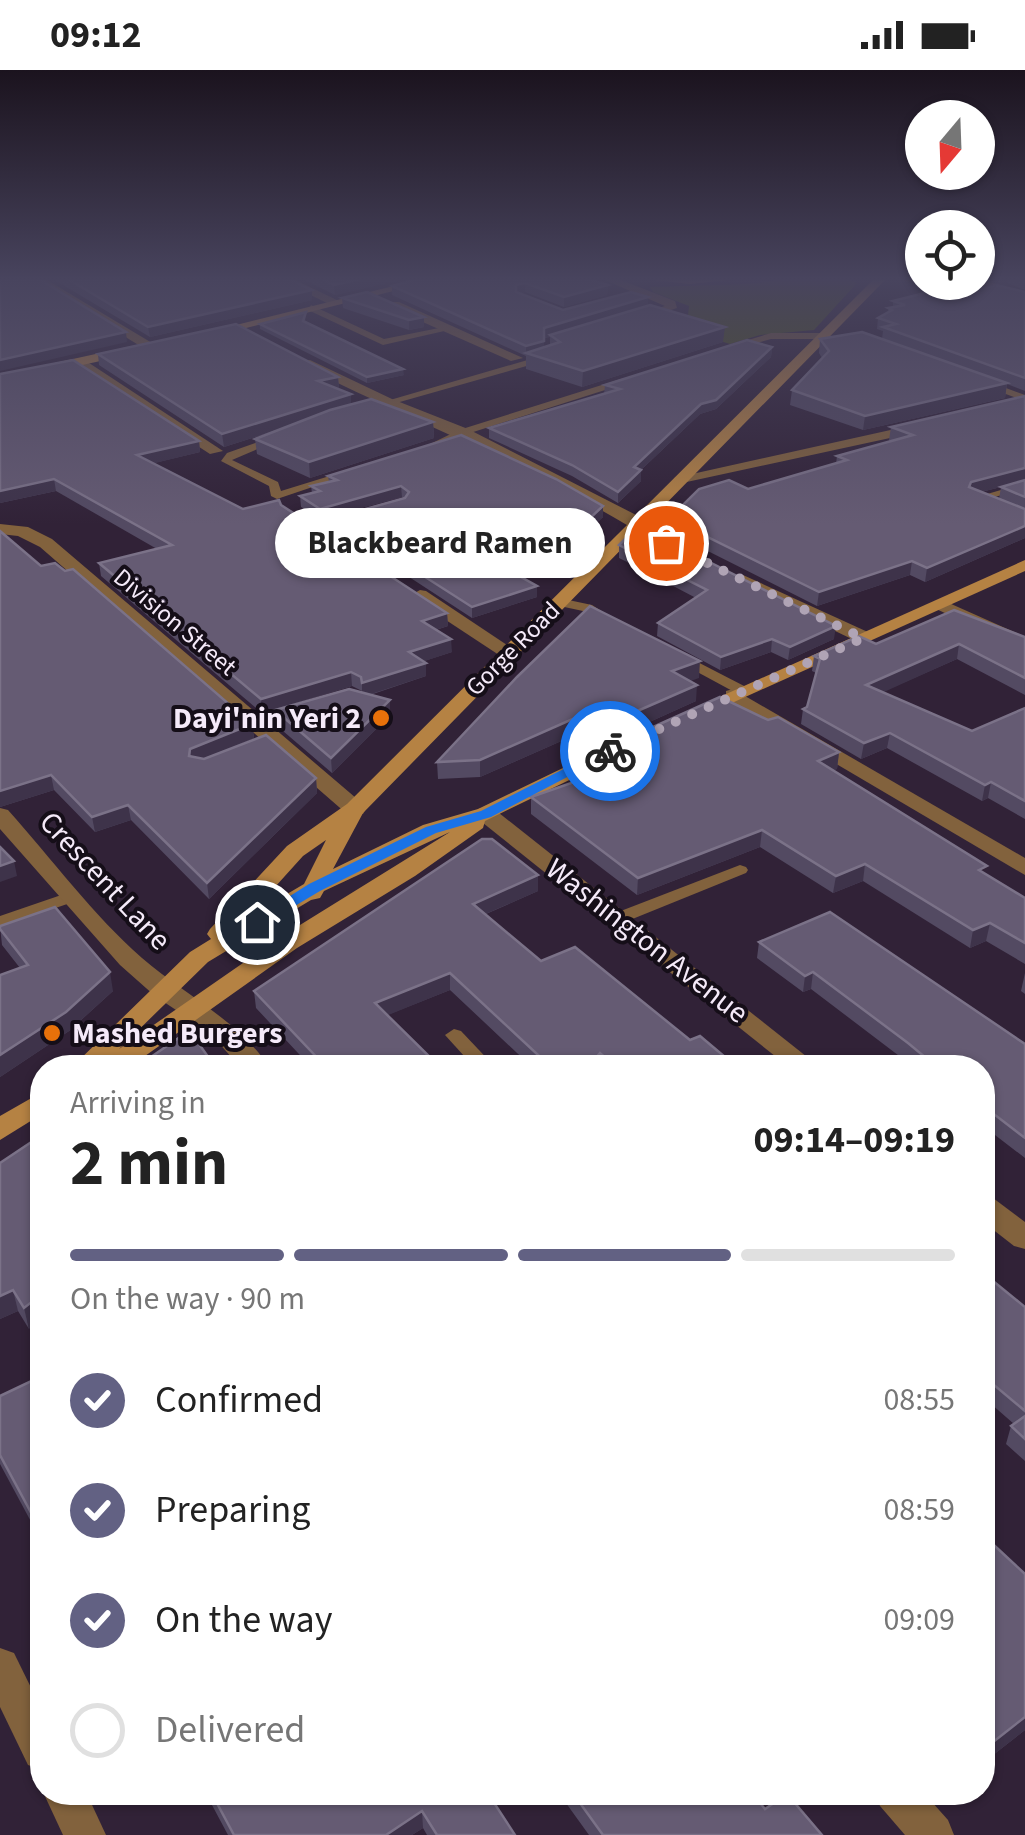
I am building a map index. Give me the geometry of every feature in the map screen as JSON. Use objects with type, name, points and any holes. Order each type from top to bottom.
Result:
[{"type":"main road","points":[[0,378],[90,359]]},
{"type":"main road","name":"Gorge Road","points":[[199,957],[295,851],[356,809],[799,359]]},
{"type":"main road","points":[[97,1055],[199,957],[314,887],[431,830],[486,814],[592,760],[1025,566]]},
{"type":"main road","name":"Gorge Road","points":[[292,940],[324,862],[356,809]]},
{"type":"main road","points":[[125,1055],[197,1010],[292,940],[449,845],[486,814]]},
{"type":"main road","points":[[0,1130],[30,1109]]},
{"type":"street","points":[[301,359],[387,402],[462,432],[638,523],[700,560]]},
{"type":"street","points":[[78,362],[215,451]]},
{"type":"street","points":[[994,409],[1025,399]]},
{"type":"street","points":[[682,478],[938,423]]},
{"type":"street","name":"Division Street","points":[[0,529],[22,532],[46,543],[262,735],[356,809]]},
{"type":"street","points":[[735,576],[863,638]]},
{"type":"street","points":[[396,580],[509,653]]},
{"type":"street","points":[[940,604],[1025,644]]},
{"type":"street","points":[[738,693],[1025,868]]},
{"type":"street","name":"Washington Avenue","points":[[486,814],[792,1055]]},
{"type":"street","name":"Crescent Lane","points":[[0,815],[129,960],[164,990],[226,1032],[246,1055]]},
{"type":"street","points":[[995,1214],[1025,1238]]},
{"type":"street","points":[[0,1666],[30,1726]]},
{"type":"street","points":[[70,1805],[85,1835]]},
{"type":"street","points":[[906,1805],[933,1835]]},
{"type":"lane","points":[[357,411],[539,359]]},
{"type":"lane","points":[[427,447],[462,432],[642,375]]},
{"type":"lane","points":[[969,378],[1025,399]]},
{"type":"lane","points":[[282,438],[230,455],[226,460],[274,484],[277,496],[309,524],[366,512]]},
{"type":"lane","points":[[277,496],[371,466]]},
{"type":"lane","points":[[1025,486],[976,499],[1025,519]]},
{"type":"lane","points":[[559,602],[587,608],[620,625]]},
{"type":"lane","points":[[669,652],[738,693]]},
{"type":"lane","points":[[262,735],[321,704]]},
{"type":"lane","points":[[618,918],[740,870]]},
{"type":"lane","points":[[0,922],[70,897]]},
{"type":"lane","points":[[454,1036],[474,1055]]},
{"type":"building","points":[[106,359],[304,359],[338,377],[318,381],[351,394],[222,434]]},
{"type":"building","points":[[331,359],[383,359],[403,369],[367,377]]},
{"type":"building","points":[[546,359],[621,359],[583,371]]},
{"type":"building","points":[[686,359],[759,359],[716,400],[701,404],[634,467],[641,470],[618,492],[572,465],[489,428],[620,389],[605,385]]},
{"type":"building","points":[[821,359],[940,359],[1007,383],[865,416],[792,390]]},
{"type":"building","points":[[973,359],[1025,359],[1025,378]]},
{"type":"building","points":[[73,360],[199,441],[137,455],[243,509],[279,500],[281,505],[447,613],[422,621],[451,639],[409,652],[426,663],[362,683],[361,677],[351,672],[261,699],[99,563],[172,545],[54,479],[0,491],[0,374]]},
{"type":"building","points":[[1025,396],[1025,468],[971,482],[969,487],[1025,509],[1025,526],[927,568],[912,561],[819,592],[659,513],[682,506],[699,489],[729,480],[748,489],[847,460],[837,456],[913,435],[891,427]]},
{"type":"building","points":[[371,399],[433,422],[309,462],[255,439],[330,410]]},
{"type":"building","points":[[461,435],[556,479],[603,506],[555,551],[503,567],[537,586],[472,607],[333,518],[405,498],[409,492],[401,486],[320,509],[300,496],[320,491],[311,486],[337,480],[328,476]]},
{"type":"building","points":[[1025,480],[1025,497],[1001,487]]},
{"type":"building","points":[[638,526],[836,626],[790,647],[772,639],[721,657],[658,623],[707,590],[640,556],[645,551],[636,554],[619,545]]},
{"type":"building","points":[[0,531],[41,566],[55,563],[65,571],[73,569],[252,724],[190,749],[189,756],[204,759],[266,735],[316,778],[207,883],[128,805],[92,817],[51,775],[0,791]]},
{"type":"building","points":[[590,606],[700,661],[672,671],[697,685],[603,726],[584,714],[480,760],[437,762],[517,677]]},
{"type":"building","points":[[954,610],[1025,637],[1025,678],[959,644],[866,685],[972,731],[1025,708],[1025,801],[991,782],[985,785],[890,733],[864,743],[803,709],[807,707],[820,659],[814,656],[859,636],[876,644]]},
{"type":"building","points":[[349,689],[390,700],[331,758],[275,710]]},
{"type":"building","points":[[720,697],[768,720],[778,717],[839,752],[818,761],[987,866],[979,870],[1025,898],[1025,943],[990,923],[973,930],[865,864],[836,876],[762,830],[638,878],[531,797],[649,756],[624,740]]},
{"type":"building","points":[[482,839],[492,839],[538,875],[473,904],[541,961],[575,947],[690,1040],[700,1036],[723,1055],[538,1055],[450,973],[375,1003],[428,1055],[315,1055],[254,991]]},
{"type":"building","points":[[0,847],[14,861],[0,866]]},
{"type":"building","points":[[55,907],[110,972],[66,1012],[0,1055],[0,975],[28,965],[0,926]]},
{"type":"building","points":[[830,912],[1025,1044],[1025,1138],[995,1115],[995,1055],[922,1055],[813,972],[805,976],[759,942]]},
{"type":"building","points":[[180,1037],[194,1037],[207,1055],[154,1055]]},
{"type":"building","points":[[30,1143],[30,1303],[24,1308],[13,1290],[0,1296],[0,1163]]},
{"type":"building","points":[[995,1283],[1025,1307],[1025,1411],[995,1386]]},
{"type":"building","points":[[30,1382],[30,1511],[0,1455],[0,1396]]},
{"type":"building","points":[[1025,1416],[1025,1439],[1011,1426]]},
{"type":"building","points":[[995,1546],[1025,1574],[1025,1717],[995,1740]]},
{"type":"building","points":[[218,1805],[495,1805],[515,1835],[437,1835],[422,1811],[386,1835],[234,1835]]},
{"type":"building","points":[[581,1805],[762,1805],[765,1809],[771,1805],[796,1805],[822,1835],[603,1835]]},
{"type":"way so far","points":[[610,751],[863,638],[666,543]]},
{"type":"place","name":"Blackbeard Ramen","points":[[666,543]]},
{"type":"place","name":"Dayi'nin Yeri 2","points":[[381,718]]},
{"type":"place","name":"Mashed Burgers","points":[[52,1033]]},
{"type":"route","points":[[257,922],[314,887],[431,830],[486,814],[610,751]]}]
